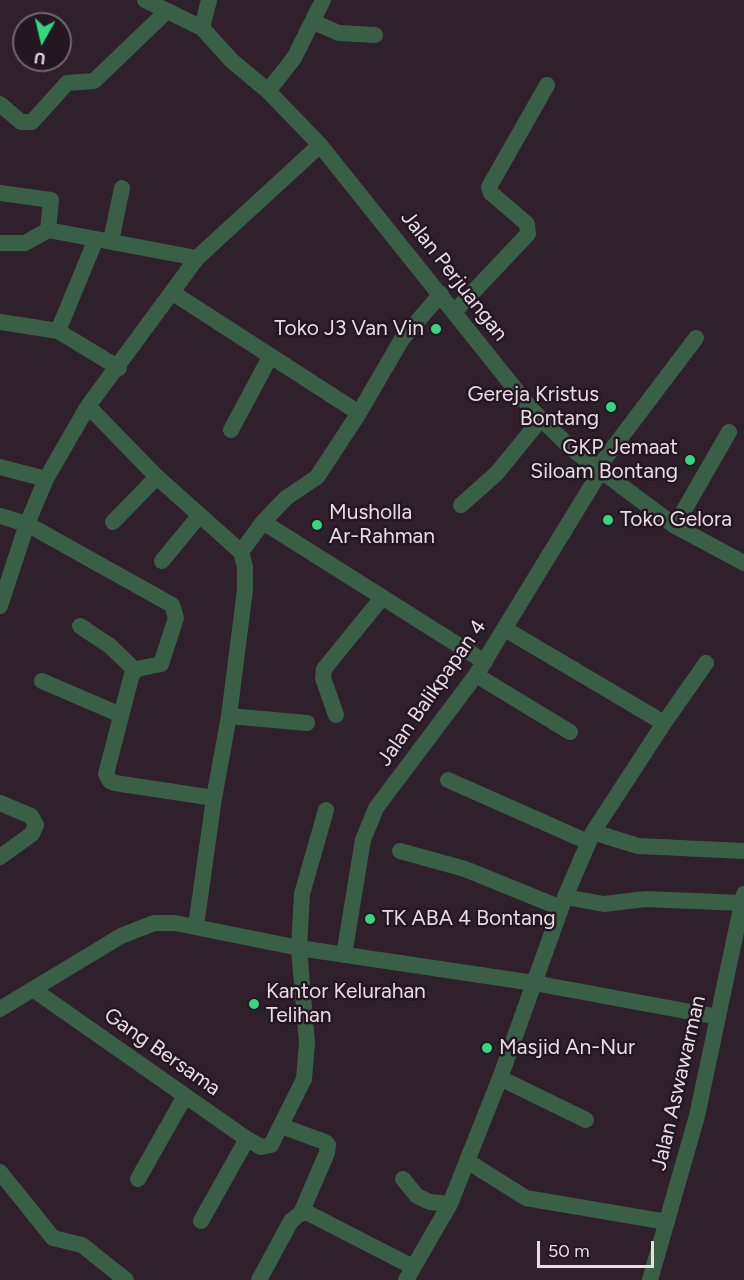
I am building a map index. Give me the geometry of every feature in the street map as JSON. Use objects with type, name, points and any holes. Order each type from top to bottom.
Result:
[{"type":"street","name":"Jalan Perjuangan","points":[[145,0],[202,28],[232,61],[268,91],[320,145],[541,419],[598,471],[675,526],[744,563]]},
{"type":"street","points":[[202,28],[209,0]]},
{"type":"street","points":[[268,91],[294,58],[323,0]]},
{"type":"street","points":[[0,104],[21,122],[32,122],[68,83],[94,81],[166,12]]},
{"type":"street","points":[[313,22],[339,33],[375,35]]},
{"type":"street","points":[[454,312],[528,234],[528,224],[491,193],[489,187],[547,85]]},
{"type":"street","points":[[1,596],[46,479],[88,406],[119,368],[197,258],[320,145]]},
{"type":"street","points":[[58,331],[104,240],[122,188]]},
{"type":"street","points":[[0,193],[51,200],[48,230]]},
{"type":"street","points":[[0,243],[25,243],[48,230],[197,258]]},
{"type":"street","points":[[172,293],[358,413]]},
{"type":"street","points":[[241,552],[263,522],[286,498],[317,477],[402,339],[441,294]]},
{"type":"street","points":[[0,322],[58,331],[119,368]]},
{"type":"street","name":"Jalan Balikpapan 4","points":[[344,955],[356,876],[368,824],[376,808],[481,669],[598,471],[696,338]]},
{"type":"street","points":[[231,430],[270,357]]},
{"type":"street","points":[[88,406],[157,477],[241,552],[245,567],[245,590],[229,716],[214,798],[196,926]]},
{"type":"street","points":[[460,505],[496,473],[541,419]]},
{"type":"street","points":[[675,526],[729,432]]},
{"type":"street","points":[[0,468],[46,479]]},
{"type":"street","points":[[113,522],[157,477]]},
{"type":"street","points":[[0,516],[27,524],[172,604],[176,618],[161,664],[135,670]]},
{"type":"street","points":[[162,561],[199,516]]},
{"type":"street","points":[[263,522],[381,599],[570,732]]},
{"type":"street","points":[[336,715],[323,678],[324,669],[381,599]]},
{"type":"street","points":[[80,626],[110,646],[135,670]]},
{"type":"street","points":[[505,629],[664,723]]},
{"type":"street","points":[[301,1213],[308,1213],[409,1273],[450,1204],[500,1078],[563,903],[591,837],[664,723],[706,663]]},
{"type":"street","points":[[135,670],[120,715],[106,771],[110,781],[214,798]]},
{"type":"street","points":[[42,681],[120,715]]},
{"type":"street","points":[[229,716],[307,723]]},
{"type":"street","points":[[448,780],[591,837],[638,846],[744,851]]},
{"type":"street","points":[[0,803],[31,816],[36,825],[32,834],[0,857]]},
{"type":"street","points":[[259,1280],[291,1221],[301,1213],[328,1145],[326,1142],[281,1126],[304,1079],[306,1062],[299,948],[304,882],[326,810]]},
{"type":"street","points":[[400,851],[465,869],[563,903],[604,904],[646,898],[743,899]]},
{"type":"street","name":"Jalan Aswawarman","points":[[650,1280],[697,1116],[743,899]]},
{"type":"street","points":[[0,1009],[138,929],[154,923],[196,926],[299,948],[534,983],[718,1017]]},
{"type":"street","name":"Gang Bersama","points":[[34,990],[247,1139],[266,1148],[271,1144],[281,1126]]},
{"type":"street","points":[[500,1078],[586,1120]]},
{"type":"street","points":[[138,1179],[185,1096]]},
{"type":"street","points":[[201,1221],[247,1139]]},
{"type":"street","points":[[467,1161],[526,1198],[667,1222]]},
{"type":"street","points":[[0,1173],[60,1240],[82,1245],[126,1280]]},
{"type":"street","points":[[403,1179],[417,1196],[430,1202],[450,1204]]},
{"type":"place","name":"Toko J3 Van Vin","points":[[436,329]]},
{"type":"place","name":"Gereja Kristus Bontang","points":[[611,407]]},
{"type":"place","name":"GKP Jemaat Siloam Bontang","points":[[690,460]]},
{"type":"place","name":"Toko Gelora","points":[[608,520]]},
{"type":"place","name":"Musholla Ar-Rahman","points":[[317,525]]},
{"type":"place","name":"TK ABA 4 Bontang","points":[[370,919]]},
{"type":"place","name":"Kantor Kelurahan Telihan","points":[[254,1004]]},
{"type":"place","name":"Masjid An-Nur","points":[[487,1048]]}]
